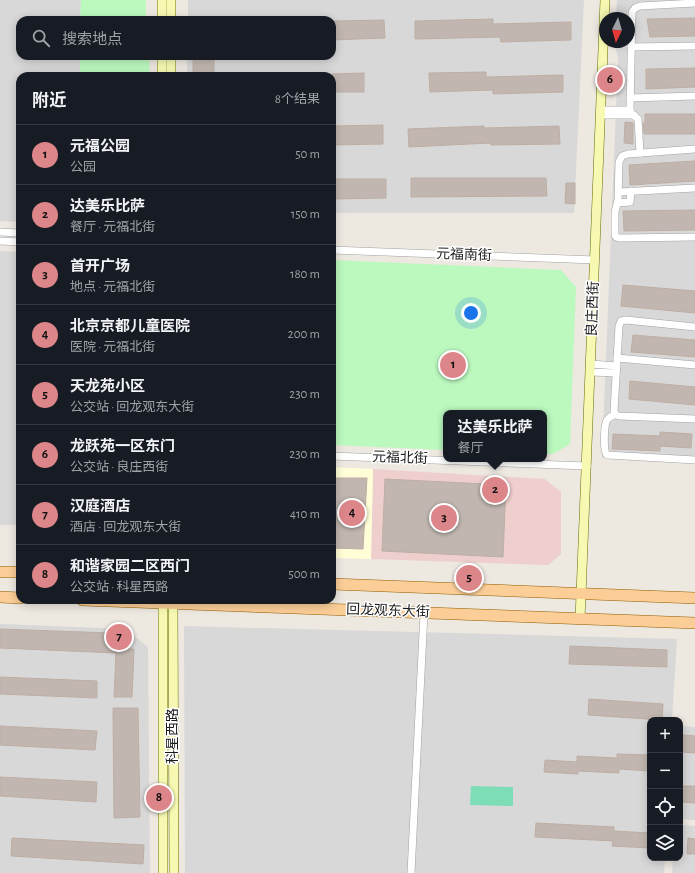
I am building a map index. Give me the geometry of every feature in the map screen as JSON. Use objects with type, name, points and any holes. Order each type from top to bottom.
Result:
[{"type":"main road","points":[[0,572],[16,572]]},
{"type":"main road","name":"回龙观东大街","points":[[336,584],[695,598]]},
{"type":"main road","points":[[0,597],[16,598]]},
{"type":"main road","name":"回龙观东大街","points":[[215,604],[695,623]]},
{"type":"street","points":[[162,0],[162,16]]},
{"type":"street","points":[[171,0],[171,16]]},
{"type":"street","name":"良庄西街","points":[[580,619],[605,0]]},
{"type":"street","points":[[632,12],[635,8],[643,6],[695,3]]},
{"type":"street","points":[[635,47],[695,46]]},
{"type":"street","points":[[631,48],[630,98],[632,112],[639,120],[640,153]]},
{"type":"street","points":[[162,60],[162,72]]},
{"type":"street","points":[[172,60],[172,72]]},
{"type":"street","points":[[630,98],[695,96]]},
{"type":"street","points":[[601,112],[632,112]]},
{"type":"street","points":[[695,149],[625,154],[620,158],[618,203],[615,212],[615,233],[617,238],[695,237]]},
{"type":"street","points":[[619,192],[695,188]]},
{"type":"street","points":[[618,203],[629,203],[630,191]]},
{"type":"street","points":[[0,232],[16,233]]},
{"type":"street","points":[[0,241],[16,242]]},
{"type":"street","name":"元福南街","points":[[336,250],[595,260]]},
{"type":"street","points":[[615,414],[619,324],[622,320],[695,327]]},
{"type":"street","points":[[591,368],[617,366],[695,365]]},
{"type":"street","points":[[615,414],[619,416],[695,419]]},
{"type":"street","points":[[615,414],[609,418],[606,425],[604,450],[607,455],[695,460]]},
{"type":"street","name":"元福北街","points":[[336,456],[443,460]]},
{"type":"street","name":"元福北街","points":[[485,462],[587,466]]},
{"type":"street","name":"科星西路","points":[[163,873],[168,604]]},
{"type":"street","name":"科星西路","points":[[168,604],[174,873]]},
{"type":"street","points":[[411,873],[424,613]]},
{"type":"shaded area","points":[[0,0],[81,0],[80,16],[16,16],[16,60],[80,60],[80,72],[16,72],[16,222],[0,221]]},
{"type":"shaded area","points":[[188,0],[584,0],[574,213],[336,213],[336,72],[187,72],[187,60],[336,60],[336,16],[188,16]]},
{"type":"shaded area","points":[[617,0],[695,0],[695,463],[602,458],[618,57],[616,48],[635,48],[635,12],[616,12]]},
{"type":"shaded area","points":[[0,251],[16,252],[16,525],[0,525]]},
{"type":"shaded area","points":[[336,467],[373,469],[371,559],[336,558]]},
{"type":"shaded area","points":[[373,469],[545,479],[561,492],[561,554],[548,565],[371,559]]},
{"type":"shaded area","points":[[0,624],[125,629],[148,647],[150,873],[0,873]]},
{"type":"shaded area","points":[[184,626],[677,639],[672,717],[647,717],[647,861],[665,861],[664,873],[185,873]]},
{"type":"shaded area","points":[[683,726],[695,727],[695,820],[683,819]]},
{"type":"shaded area","points":[[683,825],[695,826],[695,873],[672,873],[673,861],[683,861]]},
{"type":"green space","points":[[81,0],[146,0],[146,16],[80,16]]},
{"type":"green space","points":[[80,60],[149,60],[150,72],[80,72]]},
{"type":"green space","points":[[336,260],[561,270],[576,287],[570,444],[553,454],[547,454],[547,410],[443,410],[443,450],[336,445]]},
{"type":"green space","points":[[471,786],[513,787],[513,806],[470,805]]},
{"type":"building","points":[[695,18],[695,36],[650,37],[647,19]]},
{"type":"building","points":[[493,19],[493,24],[571,22],[571,40],[501,42],[500,37],[415,39],[415,21]]},
{"type":"building","points":[[384,20],[385,38],[336,40],[336,21]]},
{"type":"building","points":[[193,60],[214,60],[214,72],[193,72]]},
{"type":"building","points":[[695,68],[695,87],[646,89],[646,69]]},
{"type":"building","points":[[486,72],[486,77],[563,75],[563,92],[493,94],[493,90],[430,92],[429,73]]},
{"type":"building","points":[[364,73],[364,92],[336,92],[336,74]]},
{"type":"building","points":[[645,114],[695,114],[695,134],[644,134],[643,123],[645,123]]},
{"type":"building","points":[[625,122],[633,123],[633,144],[624,143]]},
{"type":"building","points":[[383,125],[383,144],[336,145],[336,126]]},
{"type":"building","points":[[484,126],[484,128],[559,126],[560,144],[491,145],[491,143],[409,147],[408,129]]},
{"type":"building","points":[[695,161],[695,181],[630,185],[629,165]]},
{"type":"building","points":[[411,178],[546,178],[547,196],[411,197]]},
{"type":"building","points":[[336,179],[386,179],[386,198],[336,199]]},
{"type":"building","points":[[566,183],[575,183],[575,204],[565,203]]},
{"type":"building","points":[[695,210],[695,230],[624,231],[623,211]]},
{"type":"building","points":[[623,285],[695,291],[695,313],[621,306]]},
{"type":"building","points":[[633,335],[695,340],[695,357],[631,352]]},
{"type":"building","points":[[630,381],[695,387],[695,405],[629,399]]},
{"type":"building","points":[[660,432],[692,434],[691,448],[660,446],[660,451],[612,449],[613,434],[660,436]]},
{"type":"building","points":[[336,478],[367,478],[363,549],[336,548]]},
{"type":"building","points":[[385,479],[506,485],[503,557],[382,551]]},
{"type":"building","points":[[0,629],[112,633],[112,639],[126,640],[125,649],[134,649],[132,697],[114,697],[116,653],[0,648]]},
{"type":"building","points":[[570,646],[667,650],[667,667],[569,664]]},
{"type":"building","points":[[0,677],[97,681],[97,698],[0,694]]},
{"type":"building","points":[[589,699],[663,704],[662,717],[647,717],[647,719],[588,715]]},
{"type":"building","points":[[113,708],[138,708],[140,817],[114,818]]},
{"type":"building","points":[[0,726],[97,731],[95,750],[0,745]]},
{"type":"building","points":[[683,735],[695,736],[695,753],[683,752]]},
{"type":"building","points":[[617,754],[647,755],[647,771],[619,769],[619,773],[578,771],[578,774],[544,772],[545,760],[577,762],[577,756],[617,758]]},
{"type":"building","points":[[0,777],[97,782],[96,802],[0,796]]},
{"type":"building","points":[[683,786],[695,786],[695,803],[683,802]]},
{"type":"building","points":[[536,823],[614,827],[614,831],[647,833],[647,848],[612,846],[613,841],[535,837]]},
{"type":"building","points":[[12,838],[144,845],[143,864],[11,856]]},
{"type":"building","points":[[688,838],[695,839],[695,854],[687,854]]},
{"type":"place","name":"龙跃苑一区东门","points":[[610,80]]},
{"type":"place","name":"元福公园","points":[[453,365]]},
{"type":"place","name":"达美乐比萨","points":[[495,490]]},
{"type":"place","name":"北京京都儿童医院","points":[[352,513]]},
{"type":"place","name":"首开广场","points":[[444,518]]},
{"type":"place","name":"天龙苑小区","points":[[469,578]]},
{"type":"place","name":"汉庭酒店","points":[[119,637]]},
{"type":"place","name":"和谐家园二区西门","points":[[159,798]]}]
